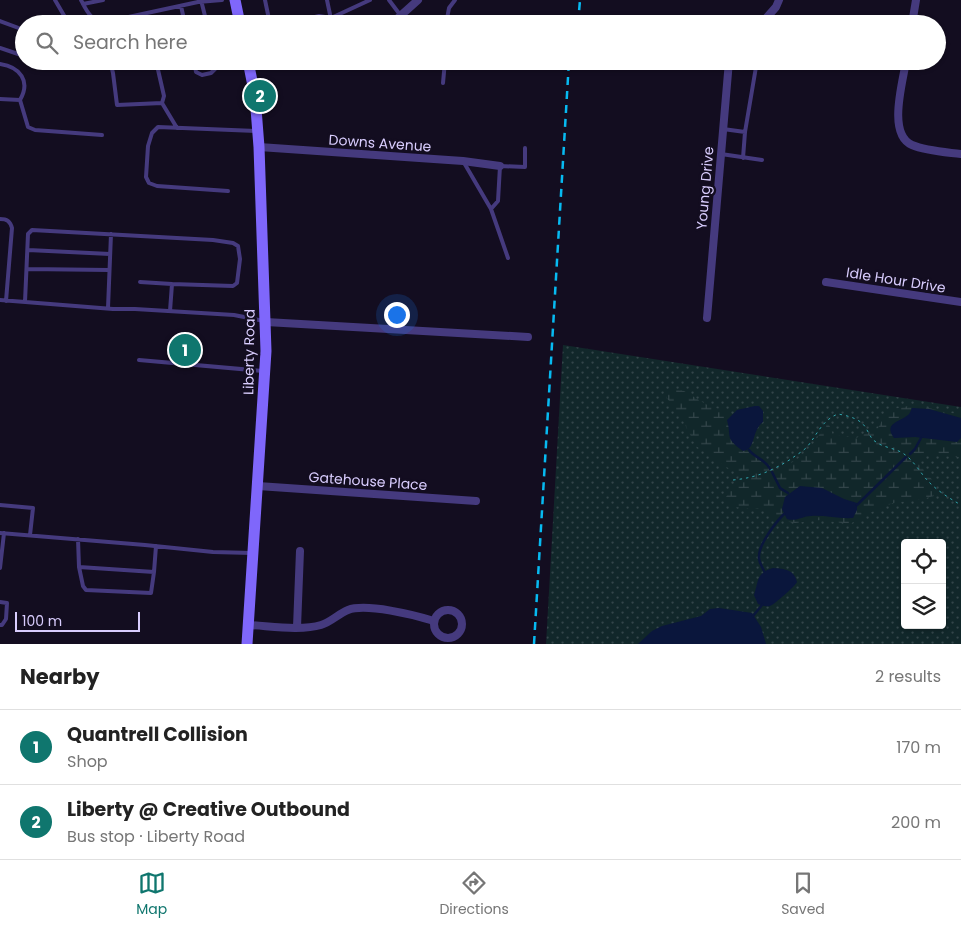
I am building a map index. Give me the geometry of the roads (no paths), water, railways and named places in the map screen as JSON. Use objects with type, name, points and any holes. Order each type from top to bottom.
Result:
[{"type":"main road","points":[[235,0],[238,15]]},
{"type":"main road","name":"Liberty Road","points":[[247,644],[265,371],[266,322],[258,131],[255,96],[250,70]]},
{"type":"street","points":[[401,15],[418,0]]},
{"type":"street","points":[[769,15],[779,0]]},
{"type":"street","points":[[914,15],[916,0]]},
{"type":"street","name":"Young Drive","points":[[707,318],[728,70]]},
{"type":"street","points":[[905,70],[898,122],[902,137],[912,145],[961,154]]},
{"type":"street","name":"Downs Avenue","points":[[259,147],[462,161],[500,166]]},
{"type":"street","name":"Idle Hour Drive","points":[[826,282],[961,302]]},
{"type":"street","points":[[266,322],[528,337]]},
{"type":"street","name":"Gatehouse Place","points":[[258,486],[476,501]]},
{"type":"street","points":[[296,627],[300,551]]},
{"type":"street","points":[[249,625],[296,627],[322,625],[350,609],[359,608],[410,614],[434,621]]},
{"type":"lane","points":[[55,0],[64,15]]},
{"type":"lane","points":[[89,15],[82,2],[103,0]]},
{"type":"lane","points":[[138,15],[201,1],[222,0]]},
{"type":"lane","points":[[265,0],[268,15]]},
{"type":"lane","points":[[327,0],[330,15]]},
{"type":"lane","points":[[338,15],[370,0]]},
{"type":"lane","points":[[389,0],[401,15]]},
{"type":"lane","points":[[448,15],[449,8],[455,0]]},
{"type":"lane","points":[[201,1],[205,15]]},
{"type":"lane","points":[[181,6],[183,15]]},
{"type":"lane","points":[[0,21],[15,27]]},
{"type":"lane","points":[[0,48],[15,53]]},
{"type":"lane","points":[[0,64],[15,68]]},
{"type":"lane","points":[[17,70],[24,89],[20,100],[28,127],[34,130],[102,135]]},
{"type":"lane","points":[[112,70],[117,105],[162,104]]},
{"type":"lane","points":[[157,70],[164,96],[162,104],[177,128]]},
{"type":"lane","points":[[196,70],[202,75],[211,73],[214,70]]},
{"type":"lane","points":[[443,83],[444,70]]},
{"type":"lane","points":[[743,158],[756,70]]},
{"type":"lane","points":[[0,99],[20,100]]},
{"type":"lane","points":[[228,191],[149,184],[146,178],[148,146],[152,133],[158,128],[258,131]]},
{"type":"lane","points":[[723,129],[746,132]]},
{"type":"lane","points":[[491,209],[498,201],[500,166],[525,167],[525,148]]},
{"type":"lane","points":[[721,154],[762,160]]},
{"type":"lane","points":[[462,161],[491,209],[508,258]]},
{"type":"lane","points":[[0,219],[6,219],[12,228],[6,301]]},
{"type":"lane","points":[[25,302],[28,234],[32,230],[213,240],[233,243],[238,246],[240,259],[237,283],[233,286],[140,282]]},
{"type":"lane","points":[[108,308],[111,234]]},
{"type":"lane","points":[[28,250],[110,254]]},
{"type":"lane","points":[[27,269],[109,270]]},
{"type":"lane","points":[[170,311],[172,284]]},
{"type":"lane","points":[[0,300],[234,315],[266,322]]},
{"type":"lane","points":[[139,360],[265,371]]},
{"type":"lane","points":[[0,505],[33,508],[30,535]]},
{"type":"lane","points":[[0,568],[2,533],[254,554]]},
{"type":"lane","points":[[78,539],[79,567],[83,586],[86,590],[151,593],[156,546]]},
{"type":"lane","points":[[79,567],[154,572]]},
{"type":"lane","points":[[0,602],[7,603],[6,619],[0,625]]},
{"type":"water","points":[[759,406],[763,411],[763,422],[759,426],[750,447],[743,451],[731,440],[727,420],[737,410]]},
{"type":"water","points":[[912,408],[929,409],[961,418],[961,438],[957,442],[915,437],[894,438],[890,429],[891,426],[909,414]]},
{"type":"water","points":[[800,486],[822,488],[857,503],[857,510],[853,518],[808,516],[794,520],[787,519],[782,509],[785,497]]},
{"type":"water","points":[[773,568],[785,569],[791,572],[794,574],[797,582],[772,605],[758,604],[754,595],[759,578],[764,572]]},
{"type":"water","points":[[719,608],[752,613],[761,627],[766,644],[638,644],[652,631],[662,626],[701,616],[710,609]]},
{"type":"waterway","points":[[910,454],[921,438]]},
{"type":"waterway","points":[[749,450],[770,469]]},
{"type":"waterway","points":[[857,505],[906,457]]},
{"type":"waterway","points":[[772,472],[780,488],[788,493]]},
{"type":"waterway","points":[[764,571],[759,560],[760,551],[768,534],[784,514]]},
{"type":"waterway","points":[[753,616],[762,605]]},
{"type":"railway","points":[[579,15],[580,0]]},
{"type":"railway","points":[[534,644],[568,70]]},
{"type":"place","name":"Liberty @ Creative Outbound","points":[[260,96]]},
{"type":"place","name":"Quantrell Collision","points":[[185,350]]}]
